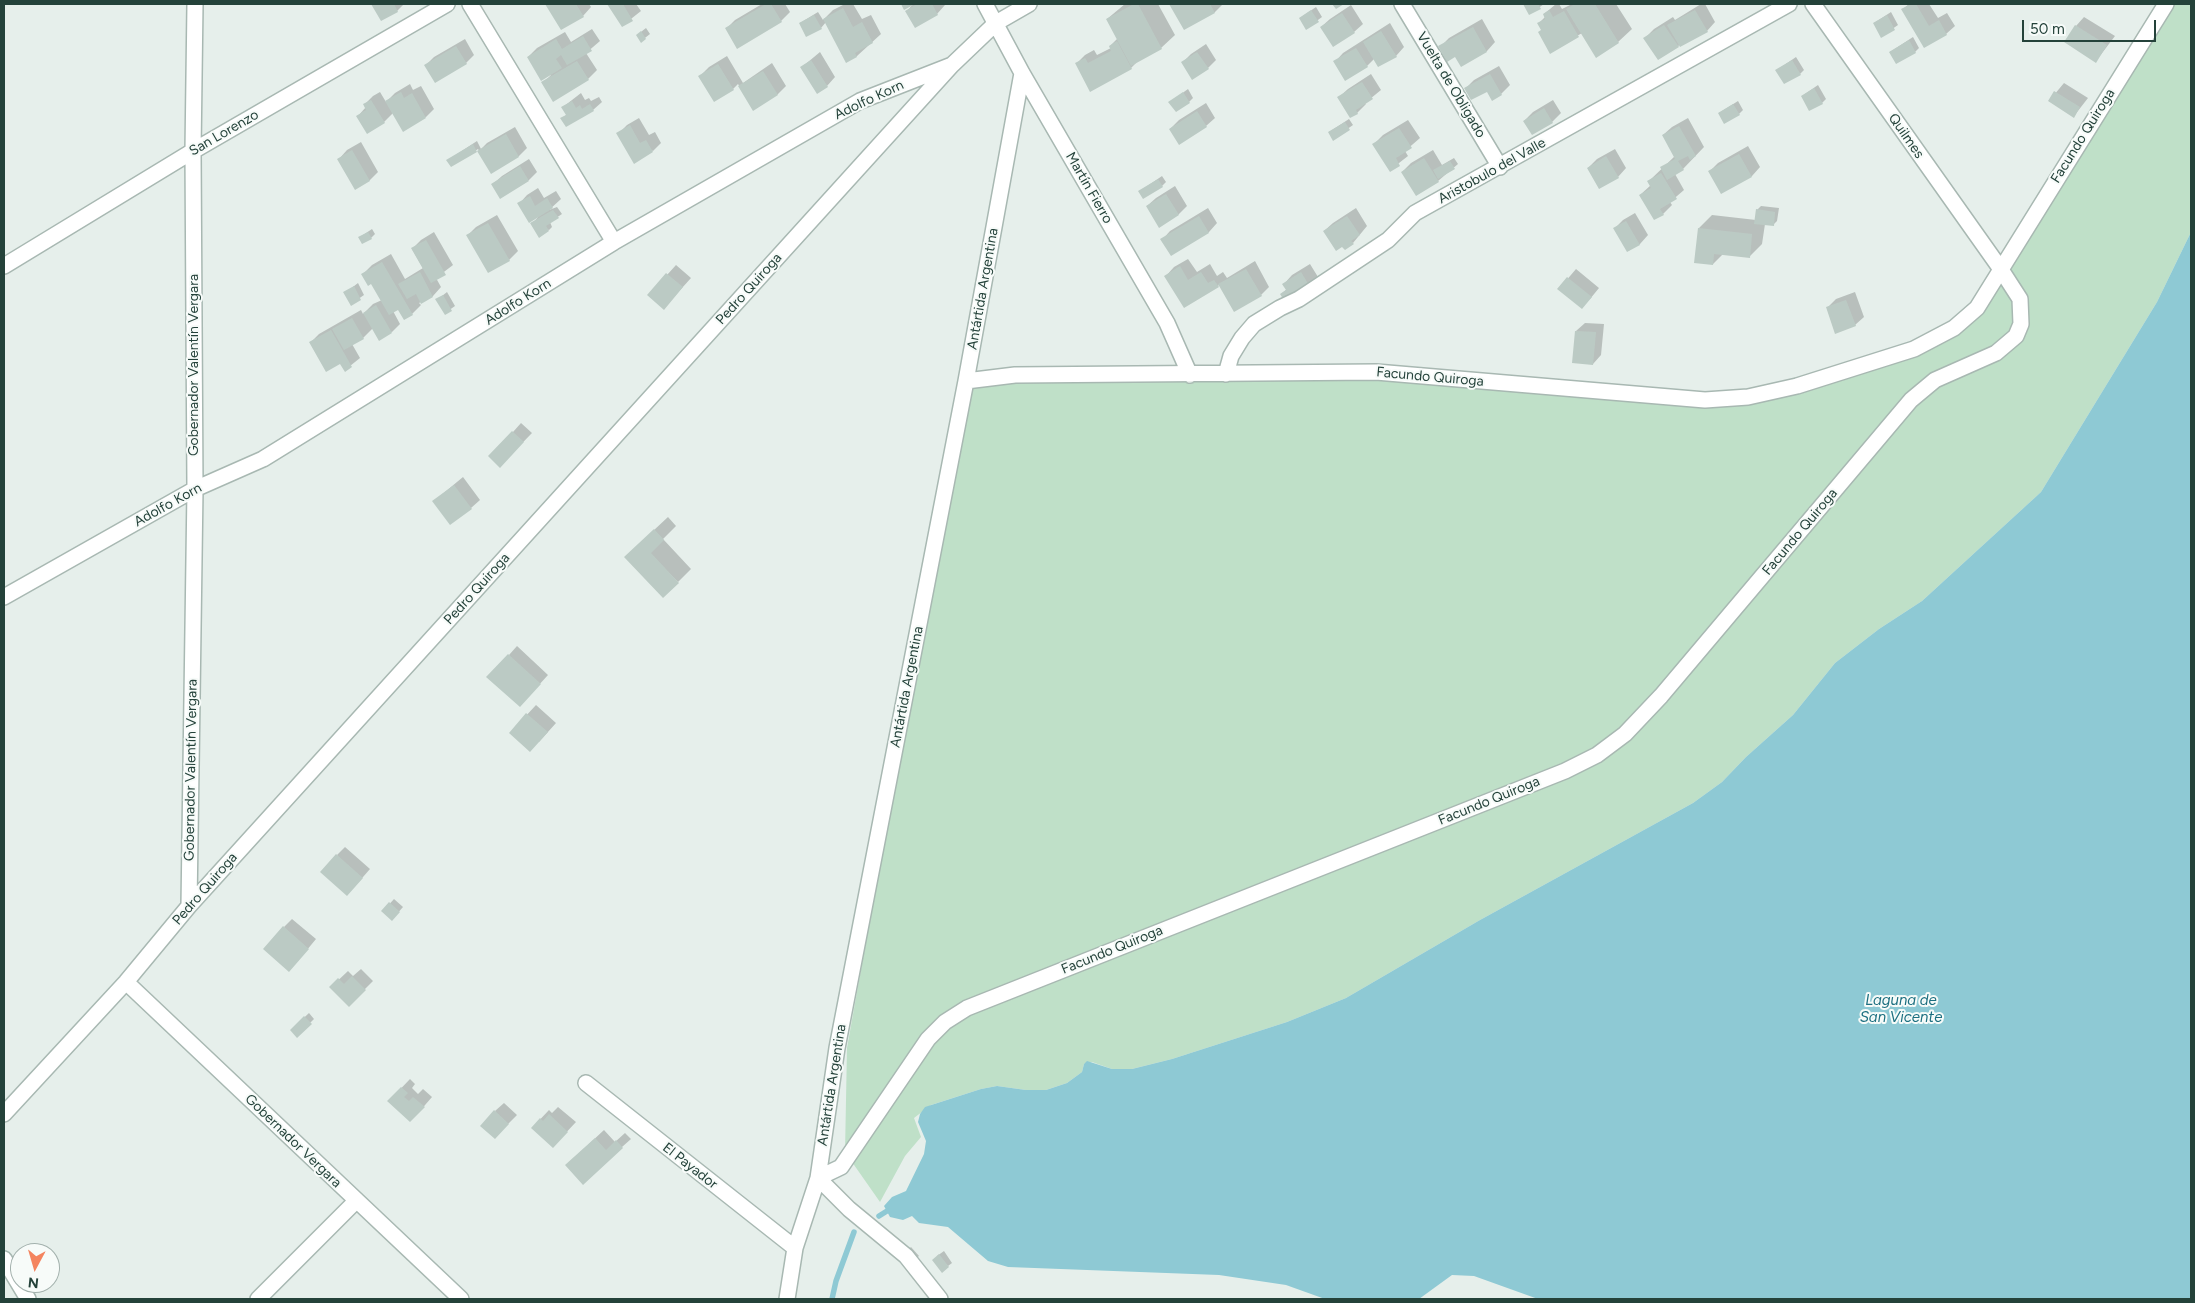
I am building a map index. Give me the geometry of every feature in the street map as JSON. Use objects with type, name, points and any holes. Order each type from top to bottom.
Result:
[{"type":"street","name":"Gobernador Valentín Vergara","points":[[189,906],[195,488],[193,152],[196,4]]},
{"type":"street","name":"San Lorenzo","points":[[4,266],[193,152],[447,4]]},
{"type":"street","points":[[470,4],[614,242]]},
{"type":"street","name":"Martín Fierro","points":[[985,4],[1022,73],[1167,322],[1190,375]]},
{"type":"street","name":"Adolfo Korn","points":[[4,597],[195,488],[263,459],[614,242],[860,101],[952,65],[996,23],[1028,4]]},
{"type":"street","name":"Vuelta de Obligado","points":[[1402,4],[1500,167]]},
{"type":"street","name":"Aristobulo del Valle","points":[[1226,374],[1231,356],[1242,338],[1254,324],[1299,299],[1380,245],[1415,213],[1789,4]]},
{"type":"street","name":"Quilmes","points":[[1813,4],[2000,268]]},
{"type":"street","name":"Facundo Quiroga","points":[[966,381],[1015,375],[1376,372],[1705,400],[1748,397],[1796,386],[1914,349],[1954,328],[1977,308],[2000,268],[2166,4]]},
{"type":"street","name":"Pedro Quiroga","points":[[4,1114],[126,982],[189,906],[952,65]]},
{"type":"street","name":"Antártida Argentina","points":[[787,1299],[795,1248],[818,1178],[837,1048],[966,381],[1022,73]]},
{"type":"street","name":"Facundo Quiroga","points":[[818,1178],[841,1167],[928,1039],[945,1022],[967,1008],[1564,771],[1604,750],[1625,734],[1661,696],[1911,400],[1935,380],[1996,352],[2016,336],[2021,324],[2020,299],[2000,268]]},
{"type":"street","name":"Gobernador Vergara","points":[[126,982],[461,1299]]},
{"type":"street","name":"El Payador","points":[[586,1083],[795,1248]]},
{"type":"street","points":[[818,1178],[849,1209],[906,1256],[940,1299]]},
{"type":"street","points":[[258,1299],[356,1201]]},
{"type":"street","points":[[4,1259],[28,1299]]},
{"type":"green space","points":[[2170,4],[2191,4],[2191,232],[2157,302],[2041,492],[1922,601],[1879,629],[1835,663],[1793,715],[1746,757],[1722,782],[1693,803],[1480,920],[1346,998],[1287,1022],[1172,1059],[1132,1069],[1112,1069],[1092,1062],[1084,1064],[1082,1072],[1067,1083],[1046,1090],[1026,1090],[997,1086],[981,1089],[931,1105],[914,1118],[921,1137],[905,1156],[880,1202],[845,1152],[847,1048],[966,381],[1276,372],[1748,397],[1914,349],[1977,308]]},
{"type":"water","name":"Laguna de San Vicente","points":[[2191,232],[2191,1299],[1538,1299],[1474,1276],[1452,1275],[1419,1299],[1325,1299],[1286,1285],[1219,1275],[1008,1267],[988,1261],[948,1227],[919,1223],[912,1216],[903,1220],[890,1217],[884,1206],[892,1197],[906,1191],[924,1154],[926,1141],[918,1122],[920,1114],[925,1107],[981,1089],[997,1086],[1026,1090],[1046,1090],[1067,1083],[1082,1072],[1087,1061],[1112,1069],[1132,1069],[1172,1059],[1287,1022],[1346,998],[1480,920],[1693,803],[1722,782],[1746,757],[1793,715],[1835,663],[1879,629],[1922,601],[2041,492],[2157,302]]},
{"type":"building","points":[[371,4],[394,4],[398,12],[381,21]]},
{"type":"building","points":[[545,4],[576,4],[584,17],[561,30]]},
{"type":"building","points":[[607,4],[623,4],[633,21],[622,27]]},
{"type":"building","points":[[766,4],[771,4],[782,22],[737,49],[725,28]]},
{"type":"building","points":[[901,4],[915,4],[904,10]]},
{"type":"building","points":[[917,4],[932,4],[938,15],[915,28],[905,11]]},
{"type":"building","points":[[1134,4],[1138,4],[1162,49],[1131,66],[1106,19]]},
{"type":"building","points":[[1169,4],[1210,4],[1215,13],[1184,30]]},
{"type":"building","points":[[1332,4],[1344,4],[1336,9]]},
{"type":"building","points":[[1523,4],[1538,4],[1541,9],[1529,15]]},
{"type":"building","points":[[1575,4],[1595,4],[1619,43],[1596,58],[1566,9]]},
{"type":"building","points":[[1911,4],[1916,4],[1929,26],[1939,20],[1947,35],[1924,48],[1901,9]]},
{"type":"building","points":[[843,8],[853,27],[862,22],[873,43],[855,53],[857,57],[846,63],[823,19]]},
{"type":"building","points":[[1311,10],[1319,22],[1306,30],[1299,18]]},
{"type":"building","points":[[1549,10],[1553,17],[1564,11],[1579,37],[1550,54],[1538,32],[1541,30],[1537,23],[1545,19],[1543,14]]},
{"type":"building","points":[[1695,10],[1708,32],[1680,47],[1667,25]]},
{"type":"building","points":[[1342,13],[1355,33],[1333,47],[1320,27]]},
{"type":"building","points":[[814,15],[822,29],[806,37],[799,23]]},
{"type":"building","points":[[1887,15],[1895,30],[1881,38],[1873,23]]},
{"type":"building","points":[[1664,25],[1679,47],[1658,60],[1643,38]]},
{"type":"building","points":[[2075,25],[2107,45],[2096,63],[2064,42]]},
{"type":"building","points":[[1473,27],[1487,52],[1461,67],[1455,57],[1447,62],[1438,46]]},
{"type":"building","points":[[641,31],[646,39],[641,43],[636,35]]},
{"type":"building","points":[[1381,31],[1397,57],[1378,67],[1363,42]]},
{"type":"building","points":[[583,36],[592,51],[567,65],[561,55],[556,59],[562,68],[541,81],[527,57],[556,39],[562,49]]},
{"type":"building","points":[[1909,40],[1916,53],[1896,64],[1889,52]]},
{"type":"building","points":[[1117,41],[1132,69],[1090,92],[1075,63],[1085,58],[1088,63],[1111,51],[1109,46]]},
{"type":"building","points":[[456,46],[467,64],[435,83],[424,65]]},
{"type":"building","points":[[1356,48],[1368,67],[1345,81],[1333,61]]},
{"type":"building","points":[[1197,52],[1209,69],[1192,80],[1181,62]]},
{"type":"building","points":[[811,60],[828,87],[817,94],[800,67]]},
{"type":"building","points":[[1792,60],[1801,75],[1784,84],[1775,70]]},
{"type":"building","points":[[577,61],[589,80],[553,102],[541,82]]},
{"type":"building","points":[[718,64],[734,90],[714,102],[698,76]]},
{"type":"building","points":[[763,71],[778,95],[753,111],[738,86]]},
{"type":"building","points":[[1490,74],[1502,95],[1492,101],[1487,92],[1471,100],[1464,88]]},
{"type":"building","points":[[1362,82],[1373,99],[1356,110],[1358,114],[1350,118],[1337,97]]},
{"type":"building","points":[[1814,88],[1823,104],[1809,111],[1801,96]]},
{"type":"building","points":[[2054,91],[2080,107],[2074,118],[2048,101]]},
{"type":"building","points":[[401,92],[404,98],[412,93],[426,118],[403,132],[385,101]]},
{"type":"building","points":[[1183,92],[1190,103],[1176,112],[1168,102]]},
{"type":"building","points":[[371,100],[385,123],[367,134],[356,116],[366,110],[363,104]]},
{"type":"building","points":[[572,101],[576,108],[580,105],[582,109],[590,104],[594,111],[566,127],[560,118],[566,115],[561,107]]},
{"type":"building","points":[[1733,104],[1740,115],[1724,124],[1718,113]]},
{"type":"building","points":[[1544,108],[1553,123],[1532,135],[1523,121]]},
{"type":"building","points":[[1197,111],[1207,127],[1179,145],[1169,129]]},
{"type":"building","points":[[1345,122],[1350,130],[1333,141],[1328,132]]},
{"type":"building","points":[[630,125],[640,143],[646,140],[653,152],[634,164],[616,133]]},
{"type":"building","points":[[1679,126],[1696,156],[1690,160],[1688,156],[1678,161],[1684,170],[1667,180],[1660,167],[1675,159],[1662,135]]},
{"type":"building","points":[[1399,128],[1412,148],[1396,158],[1400,166],[1390,172],[1372,144]]},
{"type":"building","points":[[506,134],[519,157],[491,174],[477,151]]},
{"type":"building","points":[[473,144],[477,152],[451,167],[446,160]]},
{"type":"building","points":[[352,150],[370,181],[355,190],[337,159]]},
{"type":"building","points":[[1739,154],[1752,177],[1721,194],[1708,171]]},
{"type":"building","points":[[1606,156],[1619,178],[1599,189],[1587,168]]},
{"type":"building","points":[[1424,158],[1439,182],[1416,196],[1401,172]]},
{"type":"building","points":[[1450,161],[1455,169],[1438,179],[1433,170]]},
{"type":"building","points":[[520,166],[529,181],[500,199],[491,184]]},
{"type":"building","points":[[1661,173],[1677,199],[1660,209],[1664,215],[1654,220],[1639,195],[1651,188],[1647,181]]},
{"type":"building","points":[[1158,179],[1163,187],[1143,199],[1138,191]]},
{"type":"building","points":[[1166,194],[1179,215],[1159,228],[1146,206]]},
{"type":"building","points":[[530,196],[535,206],[547,198],[553,208],[529,223],[517,203]]},
{"type":"building","points":[[1756,209],[1775,212],[1774,226],[1754,224]]},
{"type":"building","points":[[553,210],[559,218],[546,226],[549,231],[539,238],[530,223]]},
{"type":"building","points":[[1199,216],[1209,233],[1171,256],[1160,239]]},
{"type":"building","points":[[1347,216],[1360,235],[1351,241],[1354,244],[1345,250],[1342,247],[1336,251],[1323,231]]},
{"type":"building","points":[[1626,221],[1640,245],[1627,252],[1613,228]]},
{"type":"building","points":[[488,223],[510,261],[488,273],[466,235]]},
{"type":"building","points":[[1698,228],[1752,234],[1750,258],[1714,254],[1713,265],[1694,263]]},
{"type":"building","points":[[368,232],[372,239],[362,244],[358,237]]},
{"type":"building","points":[[426,240],[446,275],[431,283],[411,248]]},
{"type":"building","points":[[382,262],[413,315],[404,320],[398,310],[389,315],[371,284],[368,286],[361,274]]},
{"type":"building","points":[[1180,266],[1188,280],[1201,272],[1208,283],[1214,280],[1219,287],[1184,308],[1164,276]]},
{"type":"building","points":[[1246,269],[1262,296],[1234,312],[1218,284]]},
{"type":"building","points":[[420,272],[433,297],[421,304],[416,294],[407,299],[398,284]]},
{"type":"building","points":[[1301,272],[1310,287],[1285,302],[1280,294],[1286,290],[1282,284]]},
{"type":"building","points":[[666,273],[683,287],[664,310],[647,295]]},
{"type":"building","points":[[1567,277],[1592,297],[1582,309],[1557,289]]},
{"type":"building","points":[[354,286],[361,300],[351,306],[343,292]]},
{"type":"building","points":[[443,295],[452,311],[445,315],[435,299]]},
{"type":"building","points":[[1846,300],[1856,326],[1835,334],[1826,307]]},
{"type":"building","points":[[376,305],[392,333],[379,341],[363,313]]},
{"type":"building","points":[[352,318],[364,339],[344,350],[332,329]]},
{"type":"building","points":[[331,330],[352,367],[345,372],[340,364],[326,372],[309,342]]},
{"type":"building","points":[[1575,331],[1596,332],[1593,365],[1572,363]]},
{"type":"building","points":[[512,431],[524,442],[500,468],[488,456]]},
{"type":"building","points":[[454,485],[472,509],[450,525],[432,501]]},
{"type":"building","points":[[654,529],[664,540],[651,553],[679,583],[663,598],[624,557]]},
{"type":"building","points":[[508,654],[541,684],[520,707],[486,677]]},
{"type":"building","points":[[526,713],[548,732],[530,752],[509,733]]},
{"type":"building","points":[[336,854],[363,878],[347,896],[320,872]]},
{"type":"building","points":[[389,902],[400,912],[392,921],[381,911]]},
{"type":"building","points":[[283,926],[309,949],[289,972],[263,949]]},
{"type":"building","points":[[352,976],[366,990],[349,1007],[329,987],[338,978],[344,984]]},
{"type":"building","points":[[304,1016],[312,1024],[297,1038],[290,1030]]},
{"type":"building","points":[[401,1087],[408,1093],[404,1097],[409,1101],[413,1097],[425,1107],[410,1122],[387,1101]]},
{"type":"building","points":[[494,1110],[509,1124],[495,1139],[480,1126]]},
{"type":"building","points":[[549,1114],[568,1132],[553,1148],[531,1128],[540,1118],[543,1121]]},
{"type":"building","points":[[595,1138],[606,1150],[616,1140],[623,1148],[583,1185],[565,1165]]},
{"type":"building","points":[[939,1254],[949,1267],[942,1273],[932,1260]]},
{"type":"waterway","points":[[879,1216],[887,1211]]},
{"type":"waterway","points":[[832,1299],[836,1281],[854,1232]]}]
